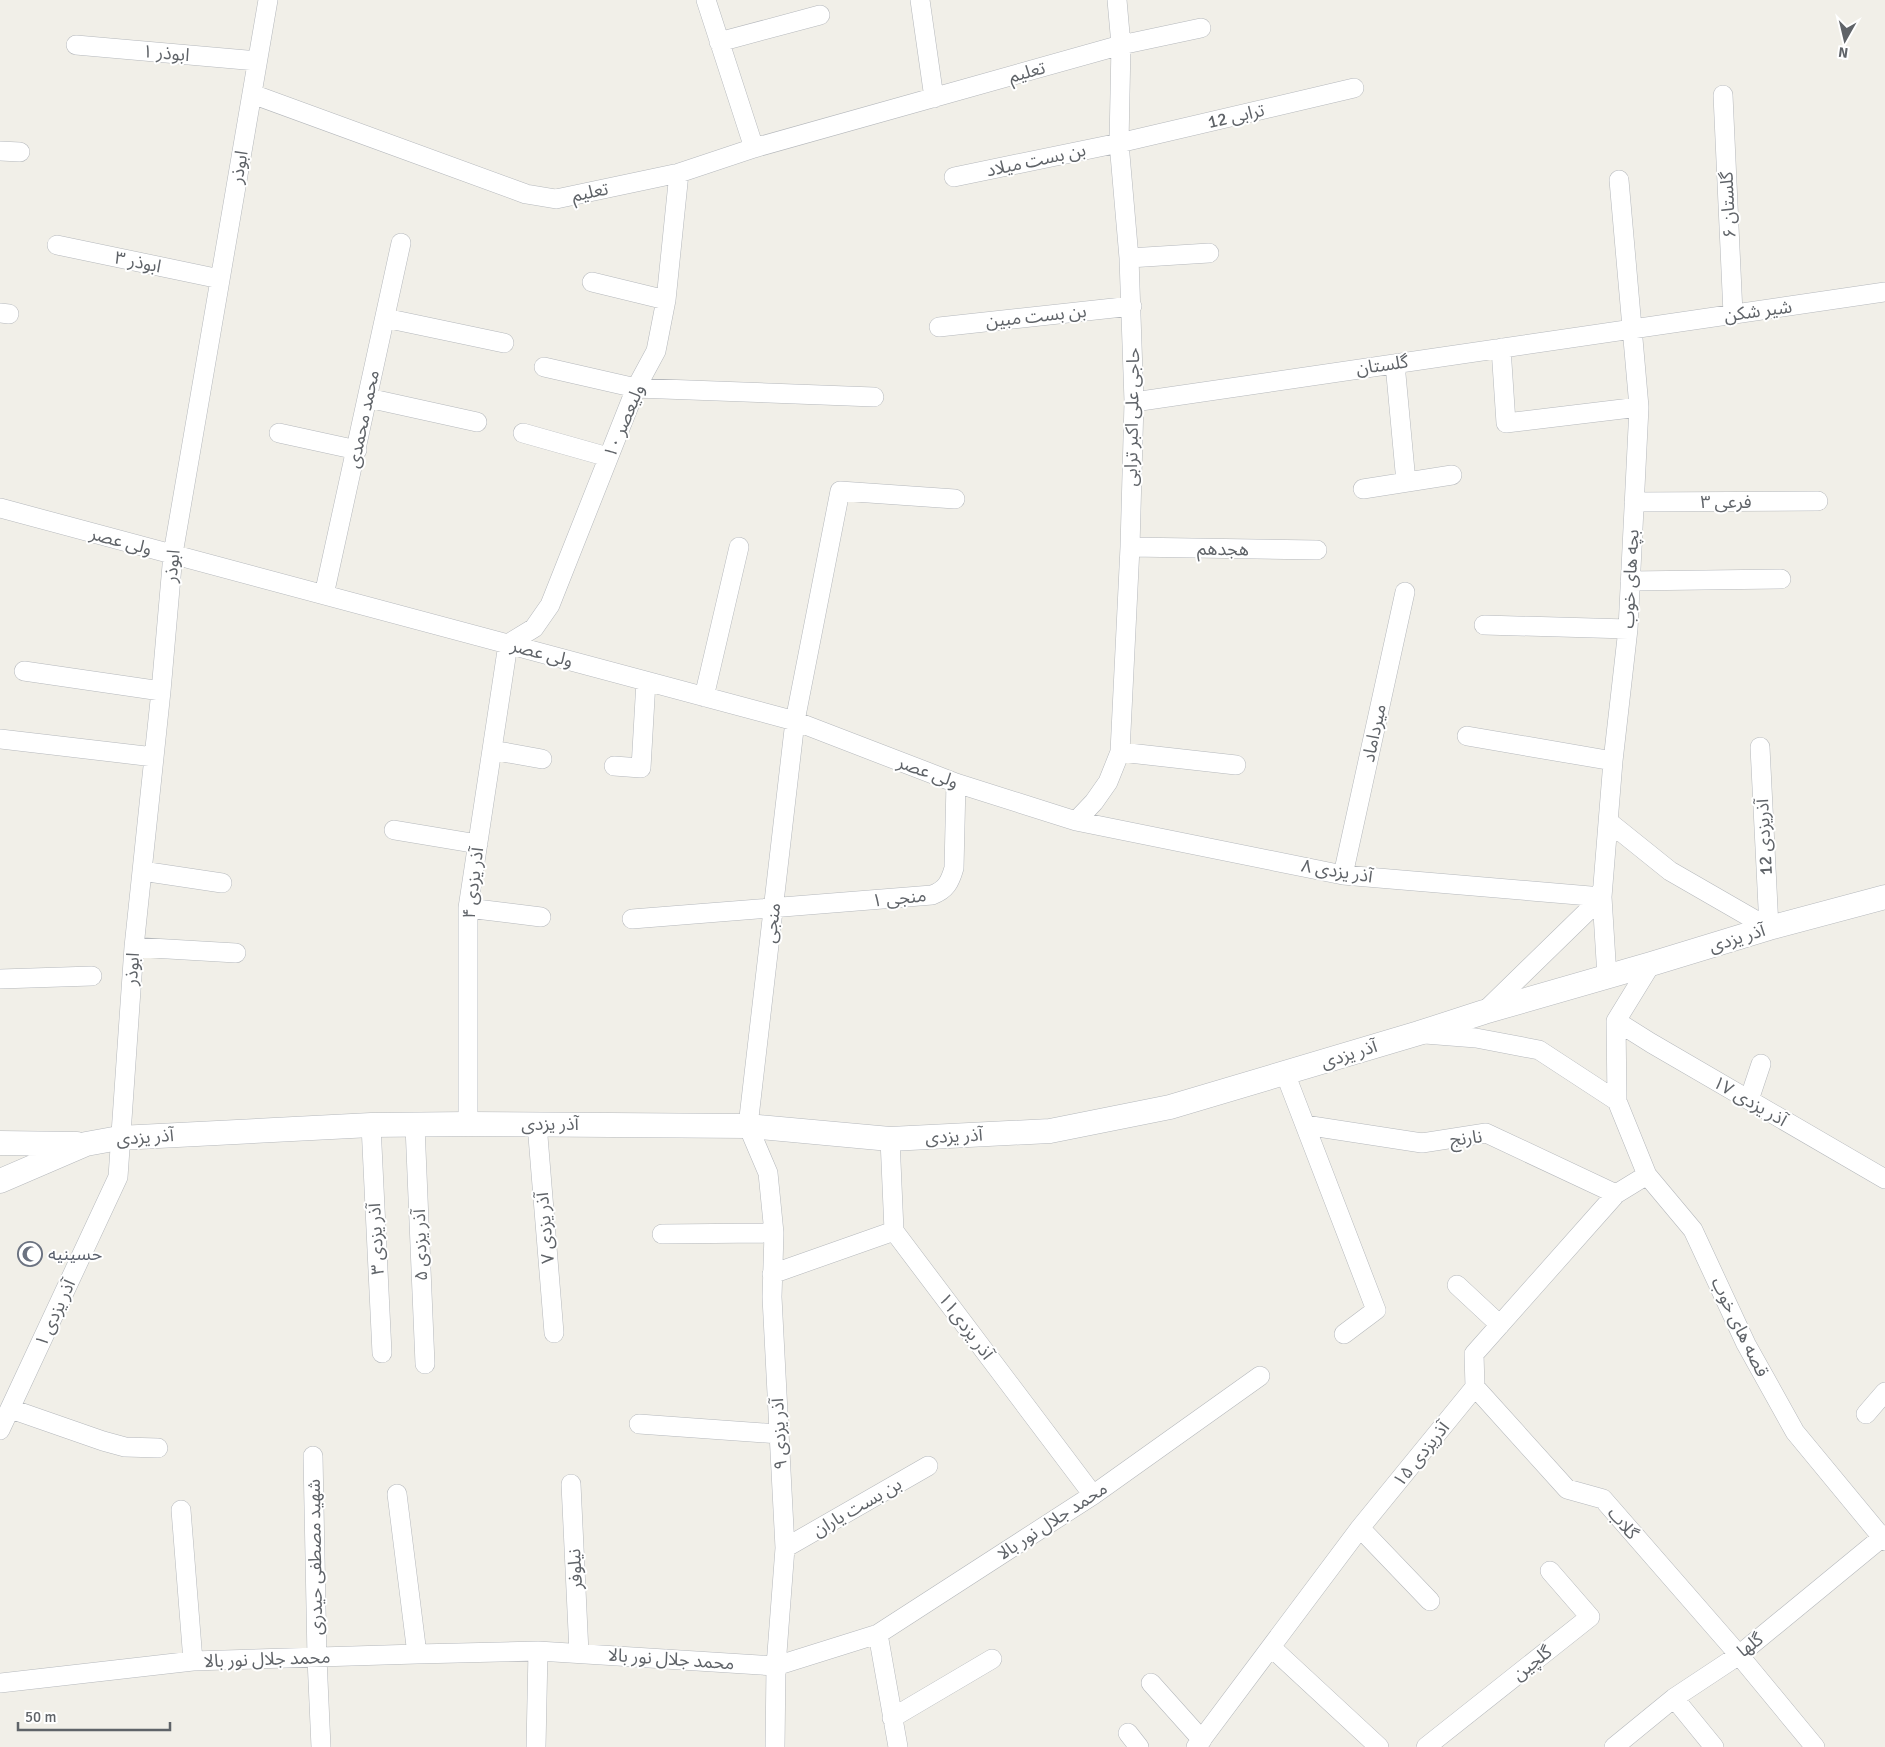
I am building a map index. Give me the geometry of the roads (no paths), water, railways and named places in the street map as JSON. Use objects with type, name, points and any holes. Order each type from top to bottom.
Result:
[{"type":"street","name":"ابوذر","points":[[119,1138],[134,947],[161,691],[173,554],[268,0]]},
{"type":"street","points":[[706,0],[754,148]]},
{"type":"street","points":[[920,0],[934,98]]},
{"type":"street","name":"حاجی علی اکبر ترابی","points":[[1076,820],[1094,802],[1108,782],[1120,752],[1130,547],[1134,402],[1132,306],[1119,143],[1121,45],[1117,0]]},
{"type":"street","points":[[719,42],[820,15]]},
{"type":"street","name":"تعلیم","points":[[252,94],[526,194],[556,199],[679,173],[754,148],[1121,45],[1200,28]]},
{"type":"street","name":"ابوذر ۱","points":[[76,45],[257,61]]},
{"type":"street","name":"ترابی 12","points":[[1119,143],[1354,88]]},
{"type":"street","name":"گلستان ۶","points":[[1723,95],[1734,314]]},
{"type":"street","name":"بن بست میلاد","points":[[954,177],[1119,143]]},
{"type":"street","points":[[0,152],[20,152]]},
{"type":"street","name":"۱۰ ولیعصر","points":[[508,644],[534,628],[550,605],[636,388],[656,352],[666,300],[679,173]]},
{"type":"street","name":"بچه های خوب","points":[[1607,977],[1602,896],[1613,761],[1628,629],[1639,406],[1631,329],[1620,180]]},
{"type":"street","name":"محمد محمدی","points":[[324,595],[401,243]]},
{"type":"street","name":"ابوذر ۳","points":[[57,244],[220,279]]},
{"type":"street","points":[[1129,258],[1209,253]]},
{"type":"street","points":[[592,282],[666,300]]},
{"type":"street","name":"شیر شکن","points":[[1631,329],[1885,292]]},
{"type":"street","name":"بن بست مبین","points":[[939,327],[1132,306]]},
{"type":"street","points":[[385,318],[504,343]]},
{"type":"street","name":"گلستان","points":[[1134,402],[1631,329]]},
{"type":"street","points":[[1501,348],[1506,423],[1639,406]]},
{"type":"street","points":[[1395,364],[1406,482]]},
{"type":"street","points":[[544,366],[636,388],[874,397]]},
{"type":"street","points":[[368,398],[477,422]]},
{"type":"street","points":[[279,432],[356,450]]},
{"type":"street","points":[[523,432],[608,457]]},
{"type":"street","points":[[1363,489],[1452,475]]},
{"type":"street","name":"منجی","points":[[748,1126],[794,721],[840,491],[955,499]]},
{"type":"street","name":"فرعی ۳","points":[[1634,502],[1818,501]]},
{"type":"street","name":"ولی عصر","points":[[0,508],[794,721],[956,783],[1076,820]]},
{"type":"street","points":[[704,696],[740,547]]},
{"type":"street","name":"هجدهم","points":[[1130,547],[1317,550]]},
{"type":"street","points":[[1630,581],[1781,580]]},
{"type":"street","name":"میرداماد","points":[[1343,875],[1405,592]]},
{"type":"street","points":[[1484,625],[1628,629]]},
{"type":"street","name":"۴ آذر یزدی","points":[[468,1124],[468,908],[508,644]]},
{"type":"street","points":[[24,671],[161,691]]},
{"type":"street","points":[[614,766],[641,768],[646,681]]},
{"type":"street","points":[[1467,736],[1613,761]]},
{"type":"street","points":[[0,739],[154,757]]},
{"type":"street","name":"آذریزدی 12","points":[[1760,746],[1769,928]]},
{"type":"street","points":[[492,750],[542,759]]},
{"type":"street","points":[[1120,752],[1236,765]]},
{"type":"street","name":"منجی ۱","points":[[773,909],[932,895],[941,891],[950,881],[954,868],[956,783]]},
{"type":"street","name":"۸ آذر یزدی","points":[[1076,820],[1343,875],[1602,896]]},
{"type":"street","points":[[1608,822],[1670,871],[1769,928]]},
{"type":"street","points":[[394,830],[478,844]]},
{"type":"street","points":[[142,871],[222,883]]},
{"type":"street","points":[[1484,1012],[1602,896]]},
{"type":"street","name":"آذر یزدی","points":[[0,1180],[86,1144],[119,1138],[371,1125],[748,1126],[890,1139],[1050,1131],[1170,1107],[1769,928],[1885,897]]},
{"type":"street","points":[[468,908],[541,918]]},
{"type":"street","points":[[632,919],[773,909]]},
{"type":"street","points":[[134,947],[236,953]]},
{"type":"street","points":[[1616,1021],[1651,964]]},
{"type":"street","points":[[0,979],[92,976]]},
{"type":"street","name":"آذر یزدی ۱۷","points":[[1616,1021],[1885,1179]]},
{"type":"street","name":"قصه های خوب","points":[[1616,1021],[1617,1101],[1647,1175],[1693,1230],[1746,1344],[1795,1432],[1884,1538]]},
{"type":"street","points":[[1418,1033],[1476,1038],[1539,1050],[1617,1101]]},
{"type":"street","points":[[1749,1100],[1760,1064]]},
{"type":"street","points":[[1285,1073],[1376,1310],[1344,1334]]},
{"type":"street","name":"آذر یزدی ۷","points":[[537,1124],[554,1333]]},
{"type":"street","name":"آذر یزدی ۳","points":[[371,1125],[382,1353]]},
{"type":"street","name":"نارنج","points":[[1305,1125],[1422,1143],[1486,1133],[1616,1194]]},
{"type":"street","name":"آذر یزدی ۵","points":[[415,1126],[424,1364]]},
{"type":"street","name":"آذر یزدی ۹","points":[[748,1126],[768,1173],[774,1233],[772,1297],[785,1548],[776,1666],[775,1747]]},
{"type":"street","name":"آذر یزدی ۱","points":[[0,1430],[118,1177],[119,1138]]},
{"type":"street","points":[[772,1274],[894,1231],[890,1139]]},
{"type":"street","points":[[0,1143],[86,1144]]},
{"type":"street","points":[[1475,1387],[1474,1354],[1616,1194],[1647,1175]]},
{"type":"street","name":"آذر یزدی۱۱","points":[[894,1231],[1093,1495]]},
{"type":"street","points":[[662,1234],[774,1233]]},
{"type":"street","points":[[1457,1285],[1500,1325]]},
{"type":"street","name":"محمد جلال نور بالا","points":[[0,1683],[193,1661],[538,1651],[776,1666],[878,1634],[1093,1495],[1260,1376]]},
{"type":"street","name":"۱۵ آذریزدی","points":[[1199,1743],[1360,1528],[1475,1387]]},
{"type":"street","name":"گلاب","points":[[1475,1387],[1568,1489],[1603,1499],[1739,1655],[1815,1747]]},
{"type":"street","points":[[1866,1414],[1885,1392]]},
{"type":"street","points":[[11,1409],[125,1447],[158,1448]]},
{"type":"street","points":[[639,1424],[779,1434]]},
{"type":"street","name":"شهید مصطفی حیدری","points":[[313,1456],[317,1658],[321,1747]]},
{"type":"street","name":"بن بست یاران","points":[[785,1548],[928,1466]]},
{"type":"street","name":"نیلوفر","points":[[571,1484],[579,1653]]},
{"type":"street","points":[[397,1494],[417,1654]]},
{"type":"street","points":[[181,1510],[193,1661]]},
{"type":"street","points":[[1360,1528],[1430,1601]]},
{"type":"street","name":"گلها","points":[[1614,1747],[1674,1698],[1739,1655],[1884,1538]]},
{"type":"street","name":"گلچین","points":[[1426,1747],[1590,1616],[1550,1571]]},
{"type":"street","points":[[878,1634],[898,1747]]},
{"type":"street","points":[[1271,1647],[1379,1747]]},
{"type":"street","points":[[536,1747],[538,1651]]},
{"type":"street","points":[[892,1718],[992,1659]]},
{"type":"street","points":[[1151,1683],[1199,1743]]},
{"type":"street","points":[[1674,1698],[1714,1747]]},
{"type":"place","name":"حسینیه","points":[[30,1254]]}]
